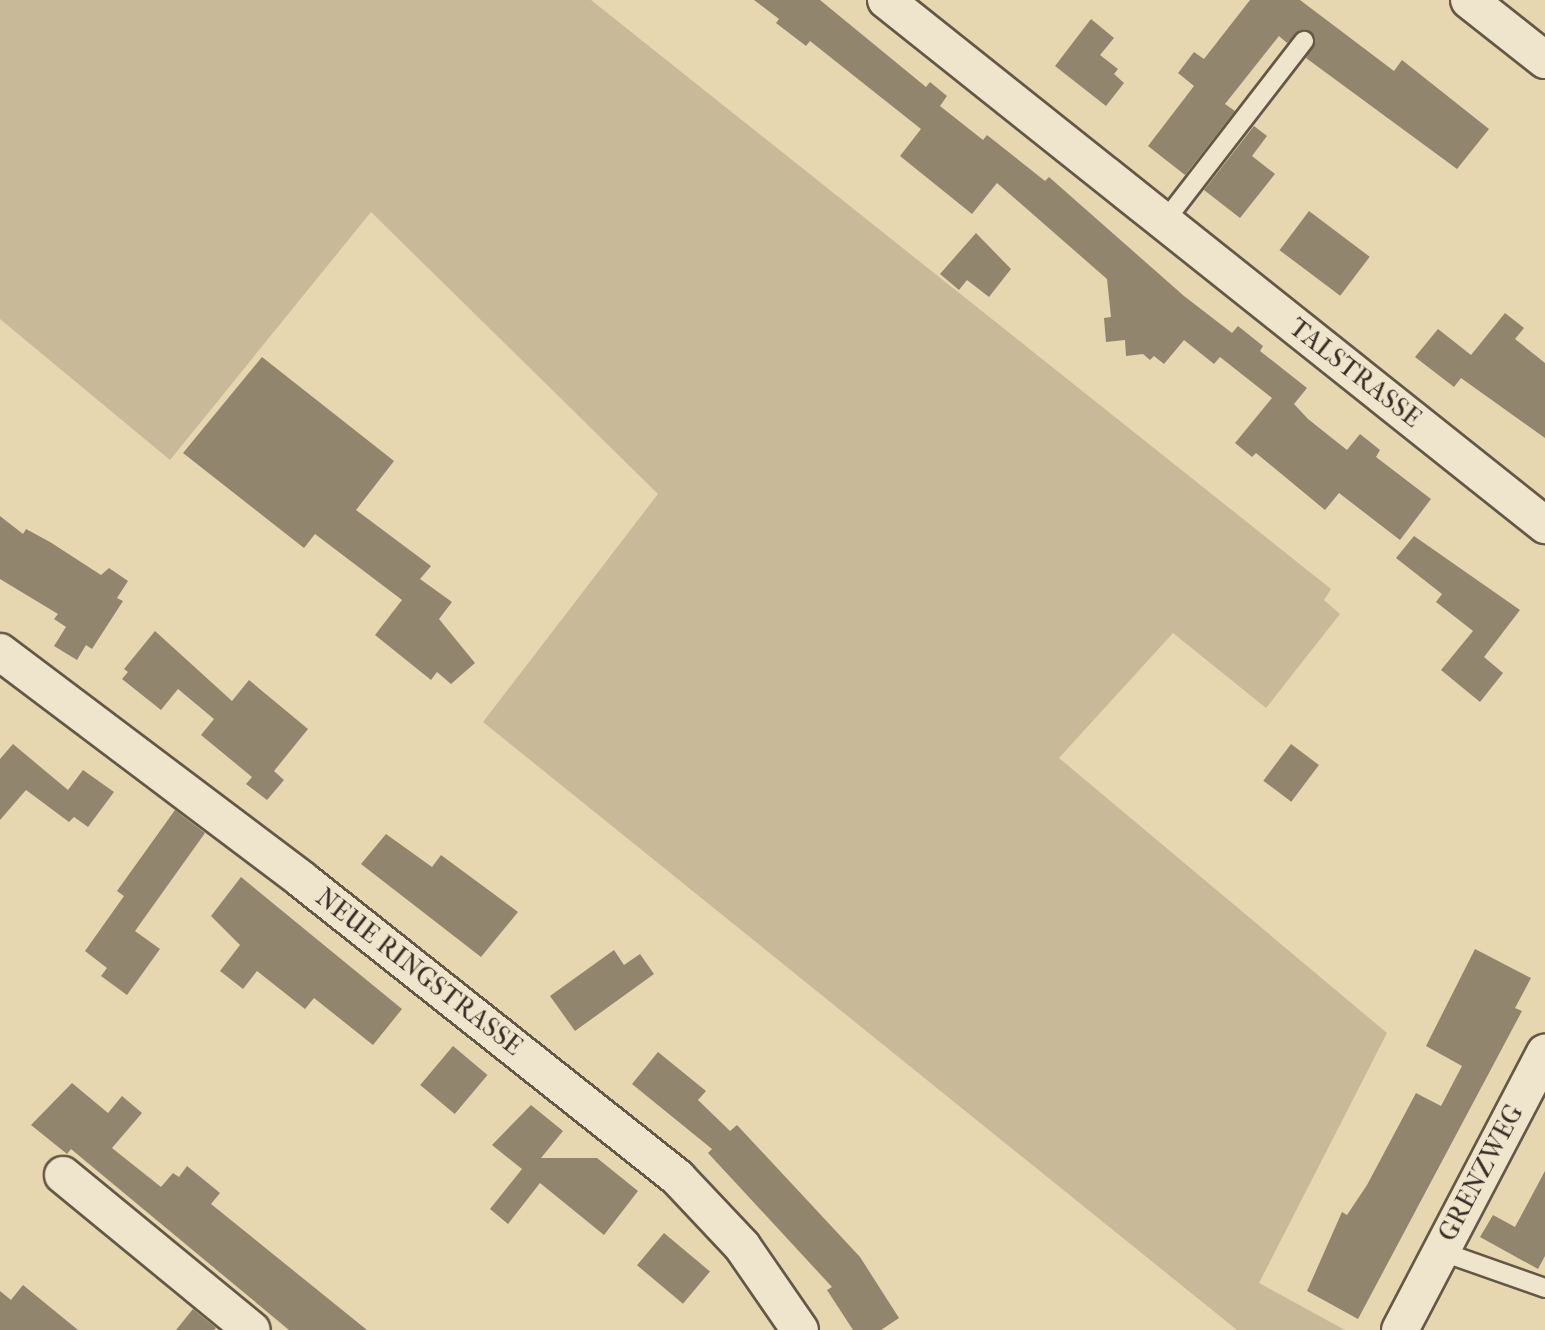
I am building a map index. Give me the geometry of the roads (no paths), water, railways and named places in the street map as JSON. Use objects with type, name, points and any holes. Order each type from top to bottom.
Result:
[{"type":"street","name":"TALSTRASSE","points":[[886,0],[1545,525]]},
{"type":"street","points":[[1469,0],[1545,60]]},
{"type":"street","name":"NEUE RINGSTRASSE","points":[[0,652],[301,879],[677,1177],[742,1246],[800,1330]]},
{"type":"street","name":"GRENZWEG","points":[[1400,1330],[1545,1053]]},
{"type":"street","points":[[63,1175],[252,1330]]},
{"type":"lane","points":[[1164,222],[1304,41]]},
{"type":"lane","name":"GRENZWEG","points":[[1440,1251],[1545,1288]]}]
